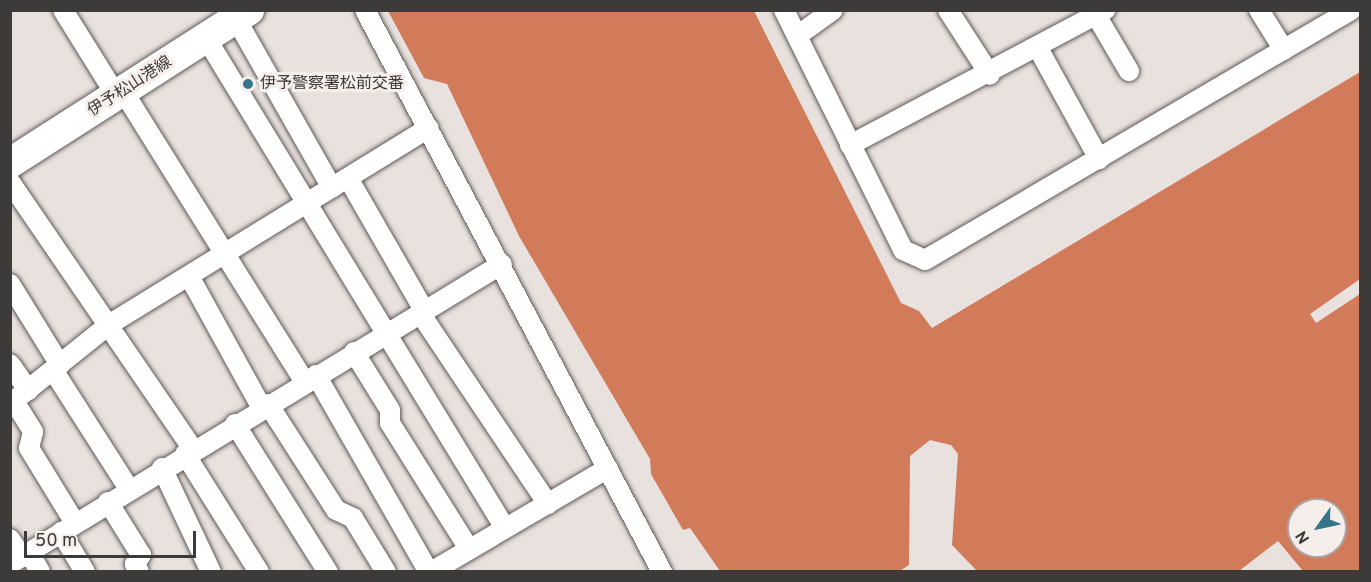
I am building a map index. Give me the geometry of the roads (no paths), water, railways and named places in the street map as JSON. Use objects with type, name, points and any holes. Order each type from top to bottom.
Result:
[{"type":"main road","name":"伊予松山港線","points":[[10,164],[228,20]]},
{"type":"street","points":[[63,10],[310,379],[430,572],[608,468]]},
{"type":"street","points":[[365,10],[502,264],[662,572]]},
{"type":"street","points":[[784,10],[903,250],[925,260],[1351,10]]},
{"type":"street","points":[[797,36],[833,10]]},
{"type":"street","points":[[948,10],[990,75]]},
{"type":"street","points":[[1259,10],[1284,50]]},
{"type":"street","points":[[850,145],[990,75],[1098,12],[1129,71]]},
{"type":"street","points":[[228,20],[340,183],[548,504]]},
{"type":"street","points":[[228,20],[308,203],[385,334],[505,528]]},
{"type":"street","points":[[1038,48],[1099,159]]},
{"type":"street","points":[[18,398],[110,324],[429,128]]},
{"type":"street","points":[[10,182],[110,324],[189,451],[258,572]]},
{"type":"street","points":[[20,558],[189,451],[502,264]]},
{"type":"street","points":[[189,276],[265,406],[336,510],[353,518],[386,572]]},
{"type":"street","points":[[10,284],[56,367],[129,489]]},
{"type":"street","points":[[354,352],[390,410],[390,423],[469,549]]},
{"type":"street","points":[[10,364],[18,398],[33,432],[29,448],[68,527],[86,572]]},
{"type":"street","points":[[235,424],[328,572]]},
{"type":"street","points":[[162,468],[211,572]]},
{"type":"street","points":[[108,502],[141,555],[135,564],[140,572]]},
{"type":"street","points":[[10,539],[20,558],[40,572]]},
{"type":"place","name":"伊予警察署松前交番","points":[[248,84]]}]
